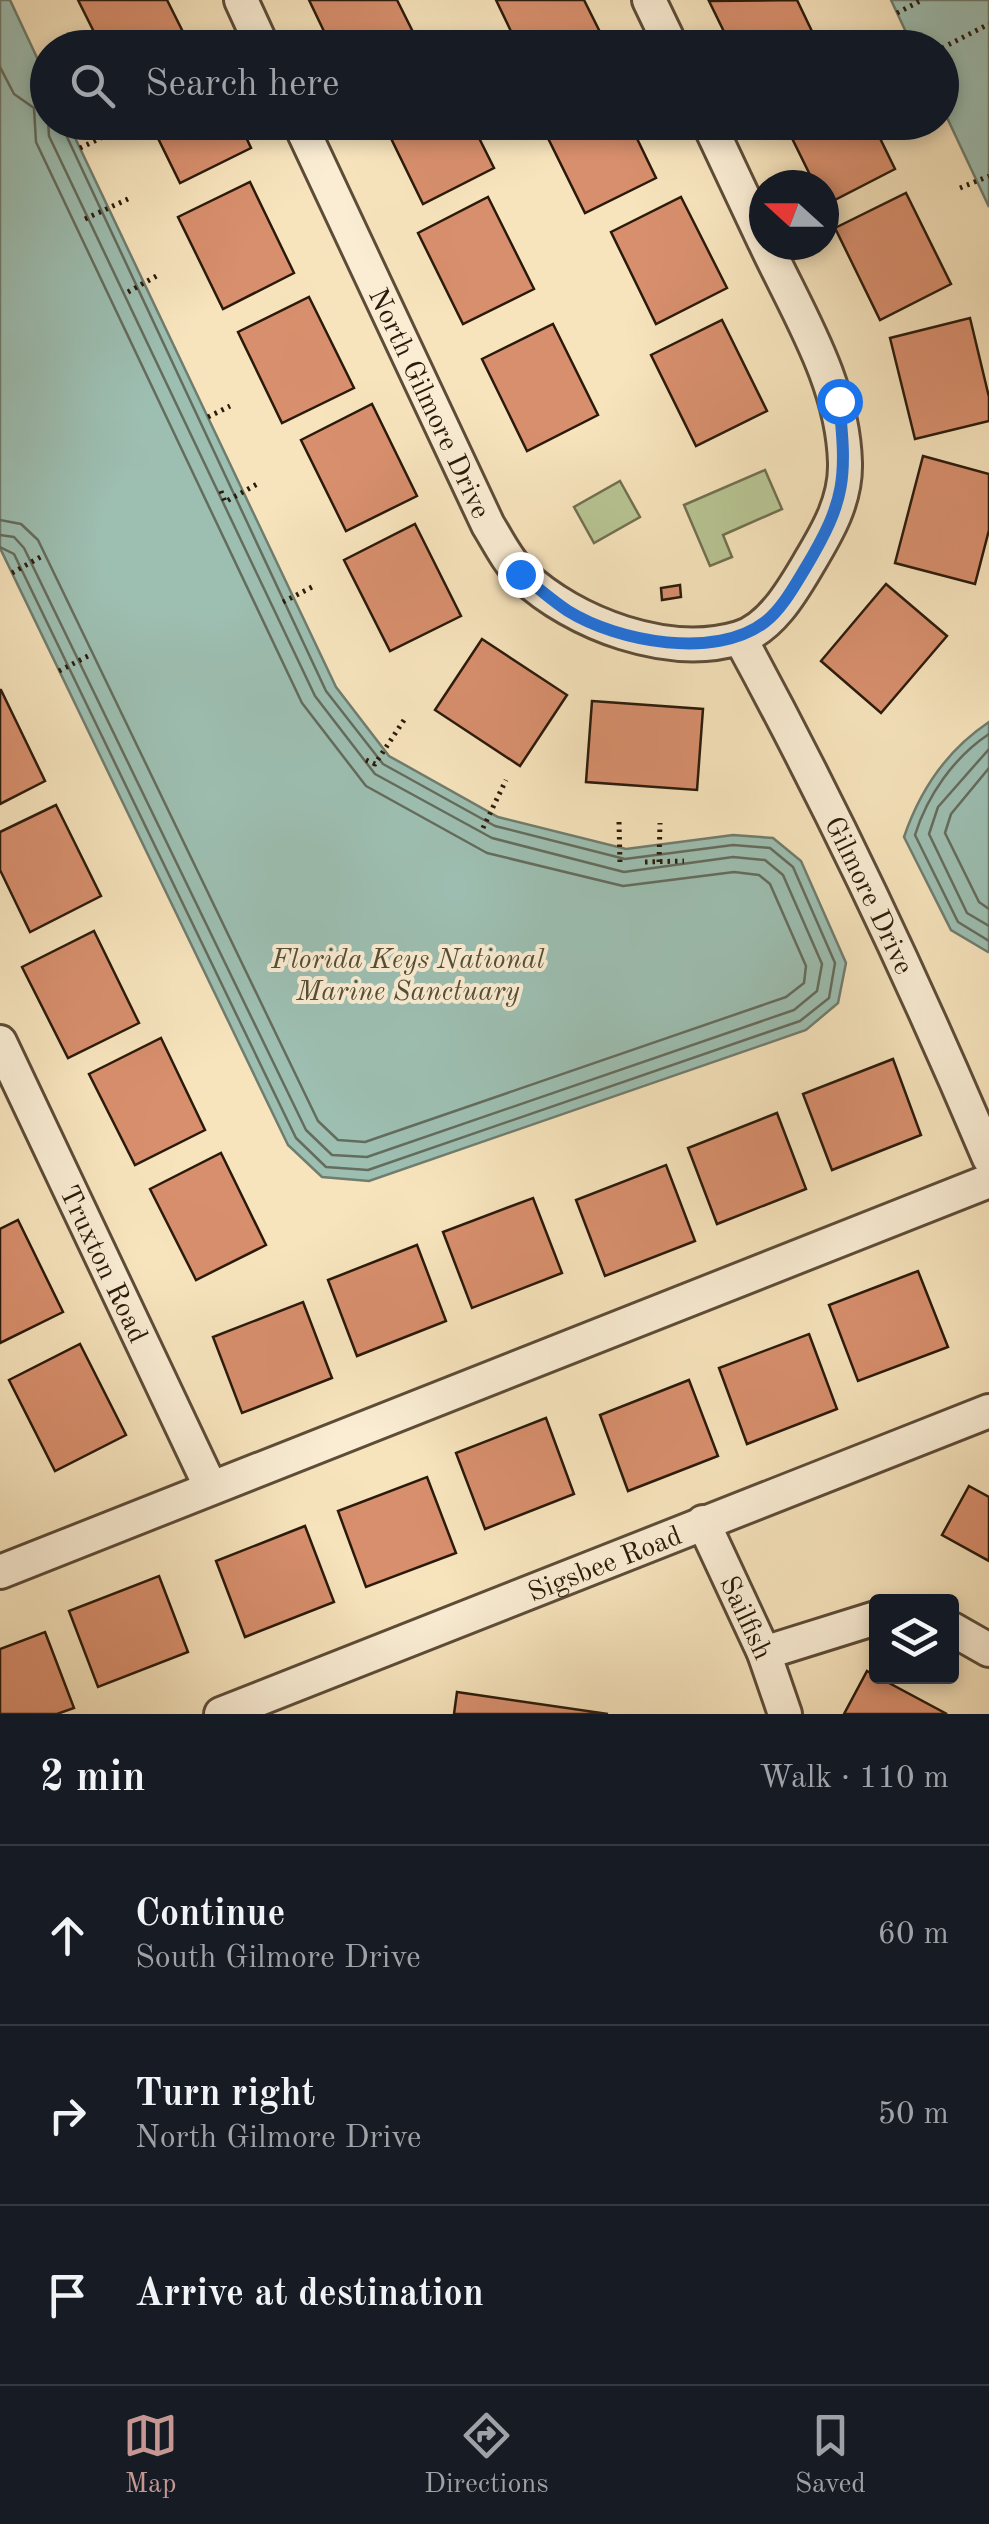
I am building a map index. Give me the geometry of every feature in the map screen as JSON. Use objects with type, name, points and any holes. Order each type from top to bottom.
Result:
[{"type":"street","points":[[241,0],[255,30]]},
{"type":"street","points":[[649,0],[663,30]]},
{"type":"street","name":"North Gilmore Drive","points":[[307,140],[488,525],[520,574],[570,612],[607,629],[650,639],[740,638]]},
{"type":"street","points":[[716,140],[749,209]]},
{"type":"street","points":[[740,638],[768,620],[796,584],[836,518],[846,467],[839,401],[773,260]]},
{"type":"street","name":"Gilmore Drive","points":[[740,638],[806,758],[931,1022],[989,1158]]},
{"type":"street","name":"Truxton Road","points":[[0,1042],[210,1486]]},
{"type":"street","points":[[0,1572],[989,1181]]},
{"type":"street","name":"Sigsbee Road","points":[[221,1714],[989,1411]]},
{"type":"street","name":"Sailfish","points":[[704,1522],[764,1653],[786,1714]]},
{"type":"street","points":[[764,1653],[869,1620]]},
{"type":"street","points":[[959,1632],[989,1650]]},
{"type":"path","points":[[897,13],[922,0]]},
{"type":"path","points":[[959,39],[989,24]]},
{"type":"path","points":[[80,148],[96,140]]},
{"type":"path","points":[[960,188],[989,176]]},
{"type":"path","points":[[85,218],[128,199]]},
{"type":"path","points":[[128,292],[160,274]]},
{"type":"path","points":[[208,418],[230,406]]},
{"type":"path","points":[[220,491],[226,502],[259,484]]},
{"type":"path","points":[[12,573],[44,555]]},
{"type":"path","points":[[283,602],[312,587]]},
{"type":"path","points":[[59,671],[90,655]]},
{"type":"path","points":[[366,760],[375,764],[406,716]]},
{"type":"path","points":[[484,828],[506,780]]},
{"type":"path","points":[[619,822],[620,863]]},
{"type":"path","points":[[659,862],[660,823]]},
{"type":"path","points":[[646,862],[684,861]]},
{"type":"green space","points":[[765,470],[782,509],[723,535],[732,557],[710,566],[684,505]]},
{"type":"green space","points":[[620,481],[640,517],[594,543],[574,507]]},
{"type":"water","name":"Florida Keys National Marine Sanctuary","points":[[0,0],[10,0],[30,43],[30,140],[76,140],[336,687],[389,756],[498,817],[626,849],[733,835],[773,838],[801,861],[846,963],[838,1003],[806,1030],[369,1181],[322,1177],[288,1145],[0,548]]},
{"type":"water","points":[[891,0],[989,0],[989,207],[958,140],[959,30],[905,30]]},
{"type":"water","points":[[989,722],[988,952],[951,930],[904,837],[937,772],[960,745]]},
{"type":"building","points":[[78,0],[167,0],[182,30],[93,30]]},
{"type":"building","points":[[309,0],[397,0],[412,30],[323,30]]},
{"type":"building","points":[[496,0],[584,0],[599,30],[510,30]]},
{"type":"building","points":[[797,0],[811,30],[723,30],[709,1]]},
{"type":"building","points":[[159,140],[247,140],[251,148],[180,183]]},
{"type":"building","points":[[392,140],[480,140],[494,168],[423,204]]},
{"type":"building","points":[[549,140],[638,140],[656,178],[585,213]]},
{"type":"building","points":[[793,140],[881,140],[895,169],[839,198],[839,170],[808,170]]},
{"type":"building","points":[[250,182],[294,273],[223,309],[178,217]]},
{"type":"building","points":[[906,193],[951,284],[880,320],[839,236],[839,226]]},
{"type":"building","points":[[488,197],[534,289],[463,324],[418,233]]},
{"type":"building","points":[[681,197],[727,288],[656,324],[611,232]]},
{"type":"building","points":[[309,297],[354,388],[282,423],[238,332]]},
{"type":"building","points":[[970,318],[989,397],[989,421],[915,439],[890,338]]},
{"type":"building","points":[[722,320],[767,411],[696,446],[651,355]]},
{"type":"building","points":[[553,324],[598,415],[527,451],[482,359]]},
{"type":"building","points":[[372,404],[417,496],[346,531],[301,440]]},
{"type":"building","points":[[923,456],[989,474],[989,530],[975,584],[895,563]]},
{"type":"building","points":[[415,524],[461,616],[390,651],[344,560]]},
{"type":"building","points":[[886,584],[947,636],[881,713],[821,661]]},
{"type":"building","points":[[680,585],[681,597],[662,600],[661,588]]},
{"type":"building","points":[[482,639],[567,695],[520,766],[435,710]]},
{"type":"building","points":[[0,690],[45,781],[0,804]]},
{"type":"building","points":[[592,701],[703,709],[697,790],[586,782]]},
{"type":"building","points":[[56,805],[101,896],[30,932],[0,870],[0,832]]},
{"type":"building","points":[[94,931],[139,1023],[68,1058],[22,967]]},
{"type":"building","points":[[161,1038],[205,1130],[135,1165],[89,1074]]},
{"type":"building","points":[[893,1059],[921,1135],[832,1170],[803,1094]]},
{"type":"building","points":[[777,1113],[806,1189],[717,1224],[688,1148]]},
{"type":"building","points":[[221,1153],[266,1245],[196,1280],[150,1189]]},
{"type":"building","points":[[666,1165],[695,1241],[605,1276],[576,1200]]},
{"type":"building","points":[[533,1198],[562,1273],[472,1308],[443,1232]]},
{"type":"building","points":[[18,1220],[63,1312],[0,1343],[0,1229]]},
{"type":"building","points":[[417,1245],[446,1321],[357,1356],[328,1280]]},
{"type":"building","points":[[918,1271],[948,1347],[858,1381],[829,1305]]},
{"type":"building","points":[[303,1302],[332,1378],[242,1413],[213,1337]]},
{"type":"building","points":[[809,1334],[837,1409],[747,1444],[719,1368]]},
{"type":"building","points":[[80,1344],[126,1435],[55,1471],[9,1380]]},
{"type":"building","points":[[689,1380],[718,1456],[628,1491],[600,1415]]},
{"type":"building","points":[[546,1418],[574,1494],[485,1529],[456,1453]]},
{"type":"building","points":[[427,1477],[456,1553],[366,1587],[338,1511]]},
{"type":"building","points":[[969,1486],[989,1497],[989,1561],[942,1535]]},
{"type":"building","points":[[305,1526],[334,1602],[245,1637],[216,1561]]},
{"type":"building","points":[[159,1576],[188,1652],[98,1687],[69,1611]]},
{"type":"building","points":[[45,1632],[74,1708],[57,1714],[0,1714],[0,1649]]},
{"type":"building","points":[[867,1671],[869,1684],[891,1684],[947,1714],[844,1714]]},
{"type":"building","points":[[457,1692],[608,1714],[454,1714]]},
{"type":"route","points":[[520,574],[570,612],[607,629],[650,639],[696,642],[740,638],[768,620],[796,584],[836,518],[846,467],[839,401]]}]
